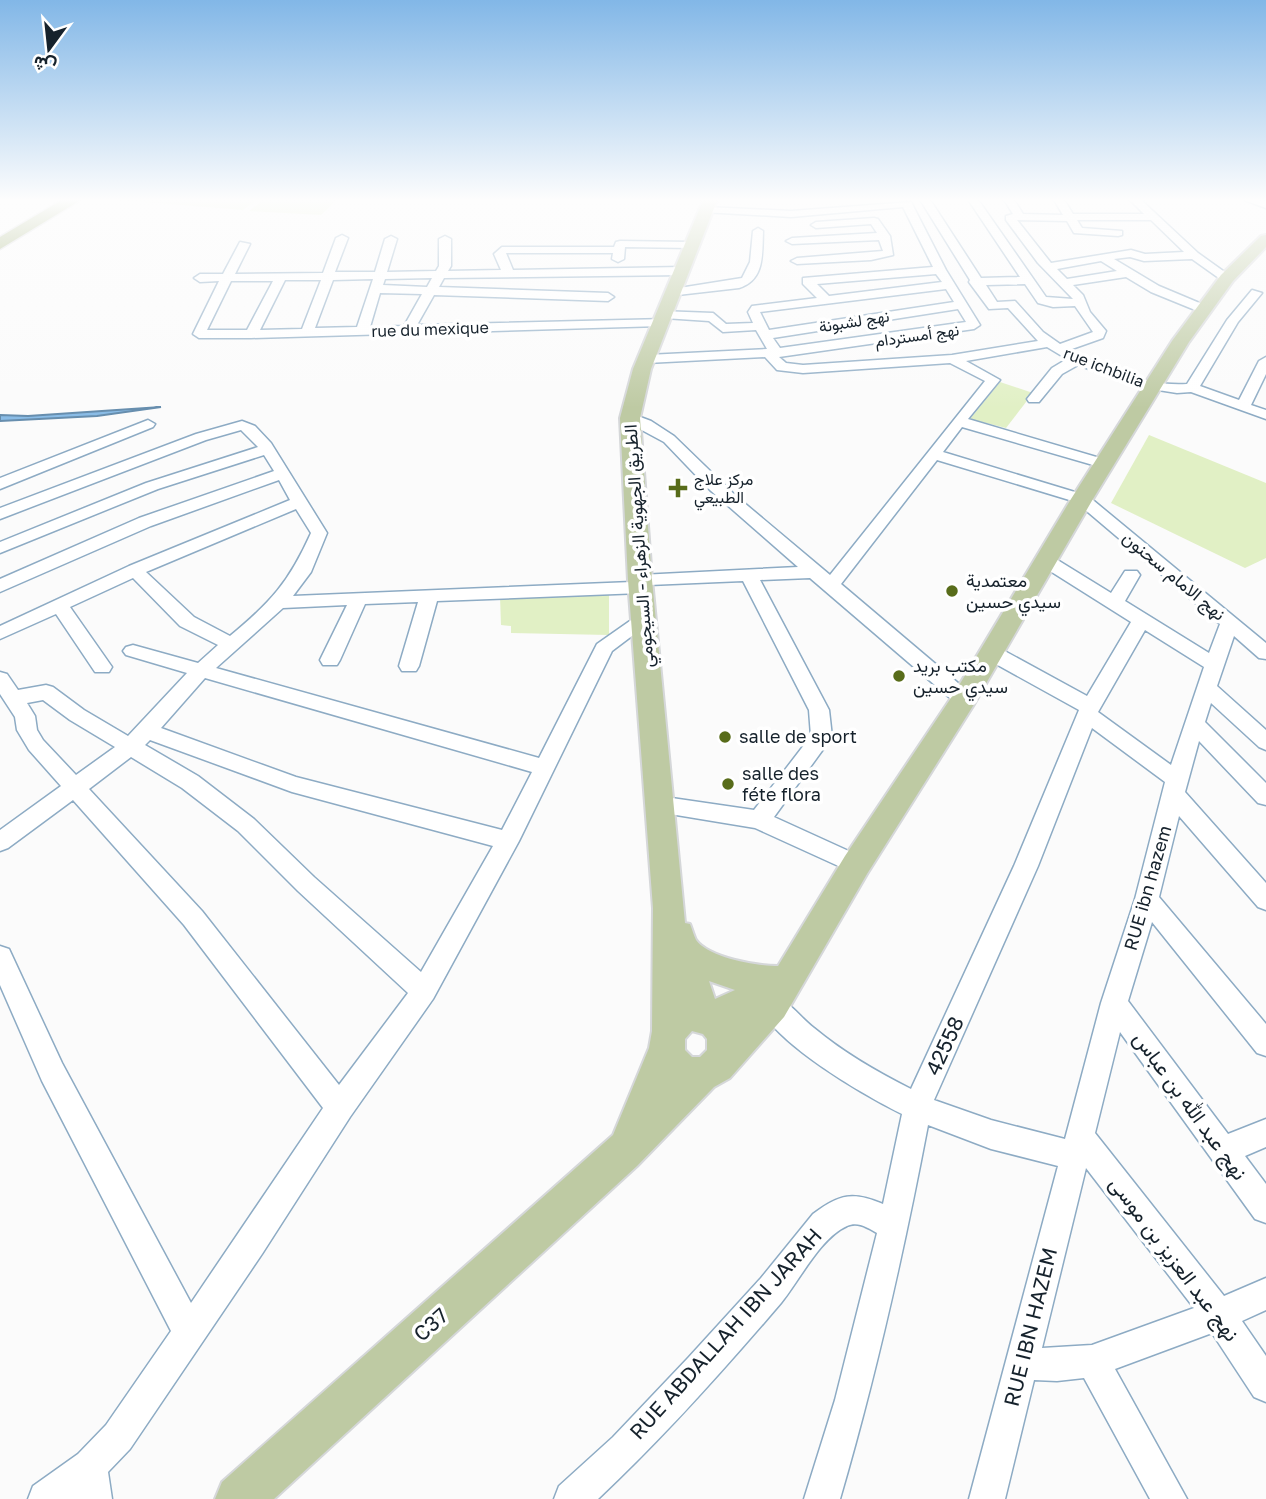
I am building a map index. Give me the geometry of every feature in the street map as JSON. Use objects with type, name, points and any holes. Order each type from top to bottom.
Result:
[{"type":"main road","name":"الطريق الجهوية الزهراء - السيجومي","points":[[669,908],[640,584],[630,418],[636,385],[683,268]]},
{"type":"main road","name":"C37","points":[[239,1499],[623,1152],[713,1065],[743,1041],[964,699],[1082,499],[1181,341],[1205,310],[1242,288],[1252,268]]},
{"type":"main road","points":[[669,908],[706,1019],[723,1034],[726,1045],[713,1065],[679,1069],[670,1061],[667,1040],[669,908]]},
{"type":"main road","points":[[683,950],[718,970],[781,986]]},
{"type":"main road","points":[[623,1152],[667,1040],[684,1019],[706,1019],[781,986]]},
{"type":"street","points":[[226,278],[231,268]]},
{"type":"street","points":[[307,333],[330,268]]},
{"type":"street","points":[[362,332],[382,268]]},
{"type":"street","points":[[407,331],[443,268]]},
{"type":"street","points":[[506,268],[508,273]]},
{"type":"street","points":[[608,322],[608,298],[615,268]]},
{"type":"street","points":[[666,310],[748,280],[754,268]]},
{"type":"street","points":[[800,268],[807,281],[825,300]]},
{"type":"street","name":"rue ichbilia","points":[[966,268],[993,306],[1011,304],[1053,346],[1078,359],[1153,386],[1177,390],[1192,388],[1266,415]]},
{"type":"street","points":[[1019,268],[1045,302],[1081,302]]},
{"type":"street","points":[[950,285],[756,309],[754,313],[780,366],[795,369],[952,359],[1053,346],[1099,333],[1084,313],[1081,302],[1049,268]]},
{"type":"street","points":[[1119,268],[1155,289],[1205,310]]},
{"type":"street","points":[[1192,388],[1233,320],[1242,288],[1212,268]]},
{"type":"street","points":[[807,281],[940,270]]},
{"type":"street","name":"نهج أمستردام","points":[[772,352],[973,326],[940,270]]},
{"type":"street","points":[[200,278],[278,282],[378,282],[441,274],[682,271]]},
{"type":"street","points":[[1064,283],[1127,273]]},
{"type":"street","name":"rue du mexique","points":[[226,278],[200,335],[407,331],[608,322],[666,310]]},
{"type":"street","points":[[975,282],[1026,279]]},
{"type":"street","points":[[251,334],[278,282]]},
{"type":"street","points":[[378,282],[431,290],[608,298]]},
{"type":"street","name":"نهج لشبونة","points":[[666,310],[713,317],[723,328],[763,330],[961,304]]},
{"type":"street","points":[[647,359],[772,352]]},
{"type":"street","points":[[831,585],[871,539],[993,378],[952,359]]},
{"type":"street","points":[[1034,399],[1057,371],[1078,359]]},
{"type":"street","points":[[1243,407],[1264,367]]},
{"type":"street","points":[[630,418],[652,427],[677,444],[714,485],[964,699]]},
{"type":"street","points":[[958,421],[1105,464]]},
{"type":"street","points":[[0,484],[148,424]]},
{"type":"street","points":[[0,514],[230,428],[246,426],[283,473],[319,533],[302,572],[278,601],[262,619],[230,643],[200,671],[147,731],[75,790],[0,842]]},
{"type":"street","points":[[0,548],[152,486],[266,449]]},
{"type":"street","points":[[933,454],[1082,499]]},
{"type":"street","points":[[0,586],[145,522],[283,473]]},
{"type":"street","name":"نهج الامام سحنون","points":[[1082,499],[1266,653]]},
{"type":"street","points":[[0,633],[135,570],[299,502]]},
{"type":"street","points":[[1045,561],[1215,665]]},
{"type":"street","points":[[135,570],[173,613],[197,629],[230,643]]},
{"type":"street","points":[[278,601],[358,600],[640,584],[748,573],[815,572]]},
{"type":"street","points":[[748,573],[786,642],[820,710],[822,721],[822,737],[759,820]]},
{"type":"street","points":[[1115,602],[1131,575]]},
{"type":"street","points":[[409,666],[429,596]]},
{"type":"street","points":[[330,660],[358,600]]},
{"type":"street","points":[[60,606],[102,667]]},
{"type":"street","name":"42558","points":[[822,1499],[852,1400],[894,1226],[918,1105],[1026,866],[1089,710],[1142,619]]},
{"type":"street","points":[[46,1499],[92,1482],[118,1437],[340,1107],[424,991],[508,841],[604,648],[644,620]]},
{"type":"street","name":"RUE ibn hazem","points":[[1076,1145],[1114,1003],[1147,900],[1176,787],[1230,622]]},
{"type":"street","points":[[133,651],[544,768]]},
{"type":"street","points":[[992,653],[1089,710],[1143,757],[1176,787],[1266,900]]},
{"type":"street","points":[[0,679],[25,716],[27,730],[36,745],[193,918],[340,1107]]},
{"type":"street","points":[[1207,688],[1266,742]]},
{"type":"street","points":[[15,698],[46,692],[130,747],[190,782],[246,825],[306,884],[424,991]]},
{"type":"street","points":[[1195,724],[1266,797]]},
{"type":"street","points":[[147,731],[292,784],[508,841]]},
{"type":"street","points":[[658,804],[730,813],[759,820],[856,865]]},
{"type":"street","points":[[1147,900],[1266,1044]]},
{"type":"street","points":[[0,957],[52,1072],[189,1332]]},
{"type":"street","points":[[781,986],[791,1027],[831,1059],[877,1088],[1015,1144],[1076,1145]]},
{"type":"street","name":"نهج عبد الله بن عباس","points":[[1114,1003],[1266,1208]]},
{"type":"street","points":[[1223,1150],[1266,1133]]},
{"type":"street","name":"نهج عبد العزيز بن موسى","points":[[1076,1145],[1219,1315],[1266,1385]]},
{"type":"street","name":"RUE IBN HAZEM","points":[[987,1499],[1076,1145]]},
{"type":"street","name":"RUE ABDALLAH IBN JARAH","points":[[583,1495],[775,1286],[824,1224],[848,1209],[862,1210],[894,1226]]},
{"type":"street","points":[[1022,1363],[1057,1365],[1092,1361],[1219,1315],[1266,1294]]},
{"type":"street","points":[[1092,1361],[1169,1499]]},
{"type":"green space","points":[[1000,382],[1033,393],[1006,428],[970,419]]},
{"type":"green space","points":[[1149,435],[1266,483],[1266,558],[1245,568],[1111,503]]},
{"type":"green space","points":[[609,594],[609,635],[511,633],[511,626],[501,625],[500,596]]},
{"type":"water","points":[[161,407],[97,416],[0,421],[0,415],[28,416]]},
{"type":"place","name":"مركز علاج الطبيعي","points":[[678,488]]},
{"type":"place","name":"معتمدية سيدي حسين","points":[[952,591]]},
{"type":"place","name":"مكتب بريد سيدي حسين","points":[[899,676]]},
{"type":"place","name":"salle de sport","points":[[725,737]]},
{"type":"place","name":"salle des féte flora","points":[[728,784]]}]
